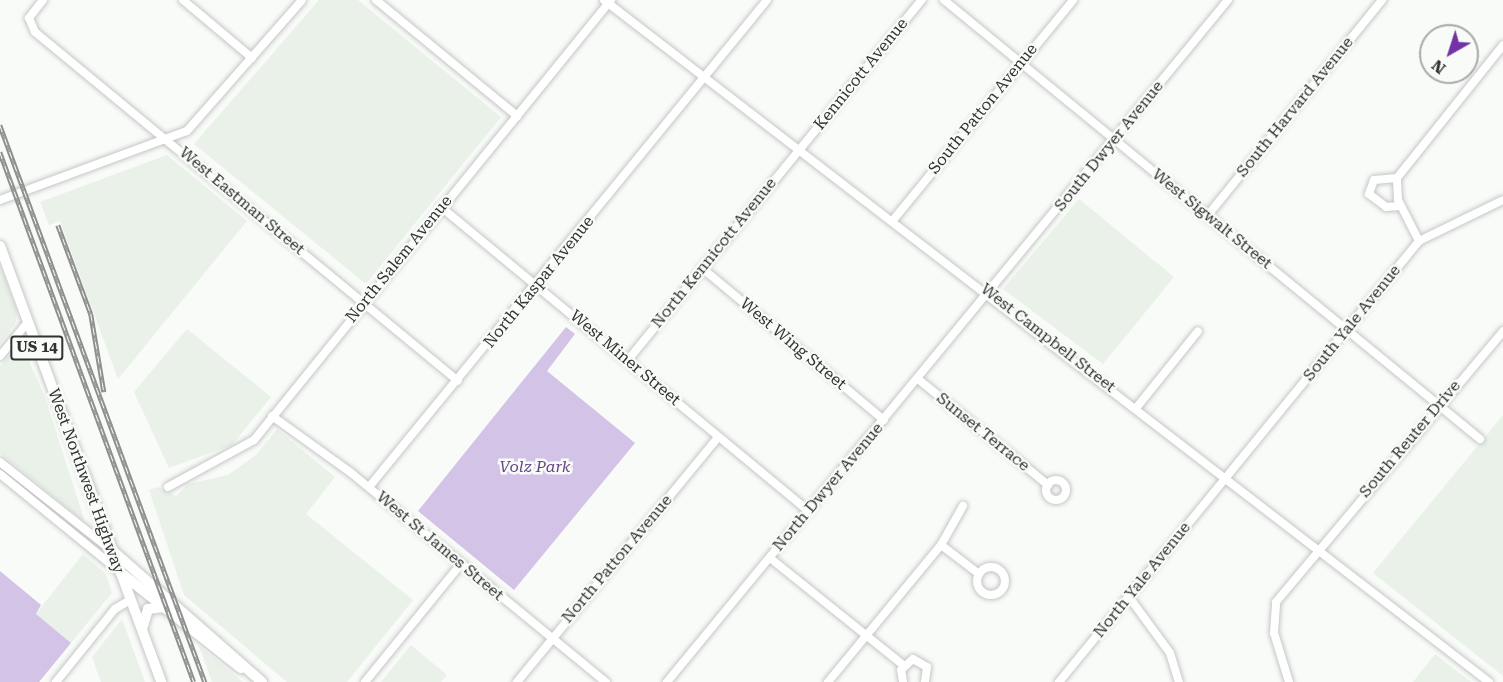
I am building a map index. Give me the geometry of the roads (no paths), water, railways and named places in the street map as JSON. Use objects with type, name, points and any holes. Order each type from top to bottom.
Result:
[{"type":"main road","name":"West Northwest Highway","points":[[0,246],[161,682]]},
{"type":"main road","points":[[111,550],[259,680]]},
{"type":"main road","points":[[120,572],[259,680]]},
{"type":"main road","points":[[142,632],[148,609],[164,607]]},
{"type":"street","name":"West Eastman Street","points":[[43,0],[29,20],[35,32],[458,381]]},
{"type":"street","points":[[183,0],[252,58]]},
{"type":"street","points":[[0,200],[167,139],[197,123],[302,0]]},
{"type":"street","points":[[376,0],[517,116]]},
{"type":"street","name":"North Kaspar Avenue","points":[[369,487],[458,381],[767,0]]},
{"type":"street","name":"Kennicott Avenue","points":[[800,147],[922,0]]},
{"type":"street","name":"West Sigwalt Street","points":[[944,0],[1480,439]]},
{"type":"street","name":"South Patton Avenue","points":[[894,219],[1073,0]]},
{"type":"street","name":"South Dwyer Avenue","points":[[989,292],[1228,0]]},
{"type":"street","name":"South Harvard Avenue","points":[[1208,214],[1382,0]]},
{"type":"street","name":"North Salem Avenue","points":[[168,487],[246,448],[608,1]]},
{"type":"street","name":"West Campbell Street","points":[[608,1],[989,292],[1489,682]]},
{"type":"street","points":[[1419,241],[1400,206],[1397,178],[1503,45]]},
{"type":"street","name":"North Kennicott Avenue","points":[[628,360],[800,147]]},
{"type":"street","points":[[1397,178],[1374,180],[1369,194],[1386,207],[1400,206]]},
{"type":"street","name":"South Yale Avenue","points":[[1225,477],[1419,241],[1503,200]]},
{"type":"street","name":"West Miner Street","points":[[441,207],[808,511]]},
{"type":"street","name":"West Wing Street","points":[[702,267],[884,420]]},
{"type":"street","name":"North Dwyer Avenue","points":[[667,682],[989,292]]},
{"type":"street","points":[[0,356],[28,322]]},
{"type":"street","points":[[1137,407],[1197,331]]},
{"type":"street","name":"South Reuter Drive","points":[[1288,682],[1272,617],[1284,590],[1503,331]]},
{"type":"street","name":"Sunset Terrace","points":[[918,378],[1048,484]]},
{"type":"street","name":"West St James Street","points":[[272,416],[369,487],[606,682]]},
{"type":"street","name":"North Patton Avenue","points":[[517,682],[718,437]]},
{"type":"street","points":[[0,462],[111,550]]},
{"type":"street","points":[[0,474],[120,572]]},
{"type":"street","name":"North Yale Avenue","points":[[1059,682],[1225,477]]},
{"type":"street","points":[[828,682],[941,545],[963,506]]},
{"type":"street","points":[[941,545],[979,574]]},
{"type":"street","points":[[770,558],[903,665]]},
{"type":"street","points":[[365,682],[461,564]]},
{"type":"street","points":[[1129,597],[1170,652],[1179,682]]},
{"type":"street","points":[[56,682],[115,609],[130,600]]},
{"type":"street","points":[[903,665],[921,661],[928,671],[925,682]]},
{"type":"street","points":[[903,665],[903,682]]},
{"type":"railway","points":[[0,125],[205,682]]},
{"type":"railway","points":[[0,152],[194,682]]},
{"type":"railway","points":[[58,225],[91,314],[104,392]]},
{"type":"park label","name":"Volz Park","points":[[535,467]]}]
